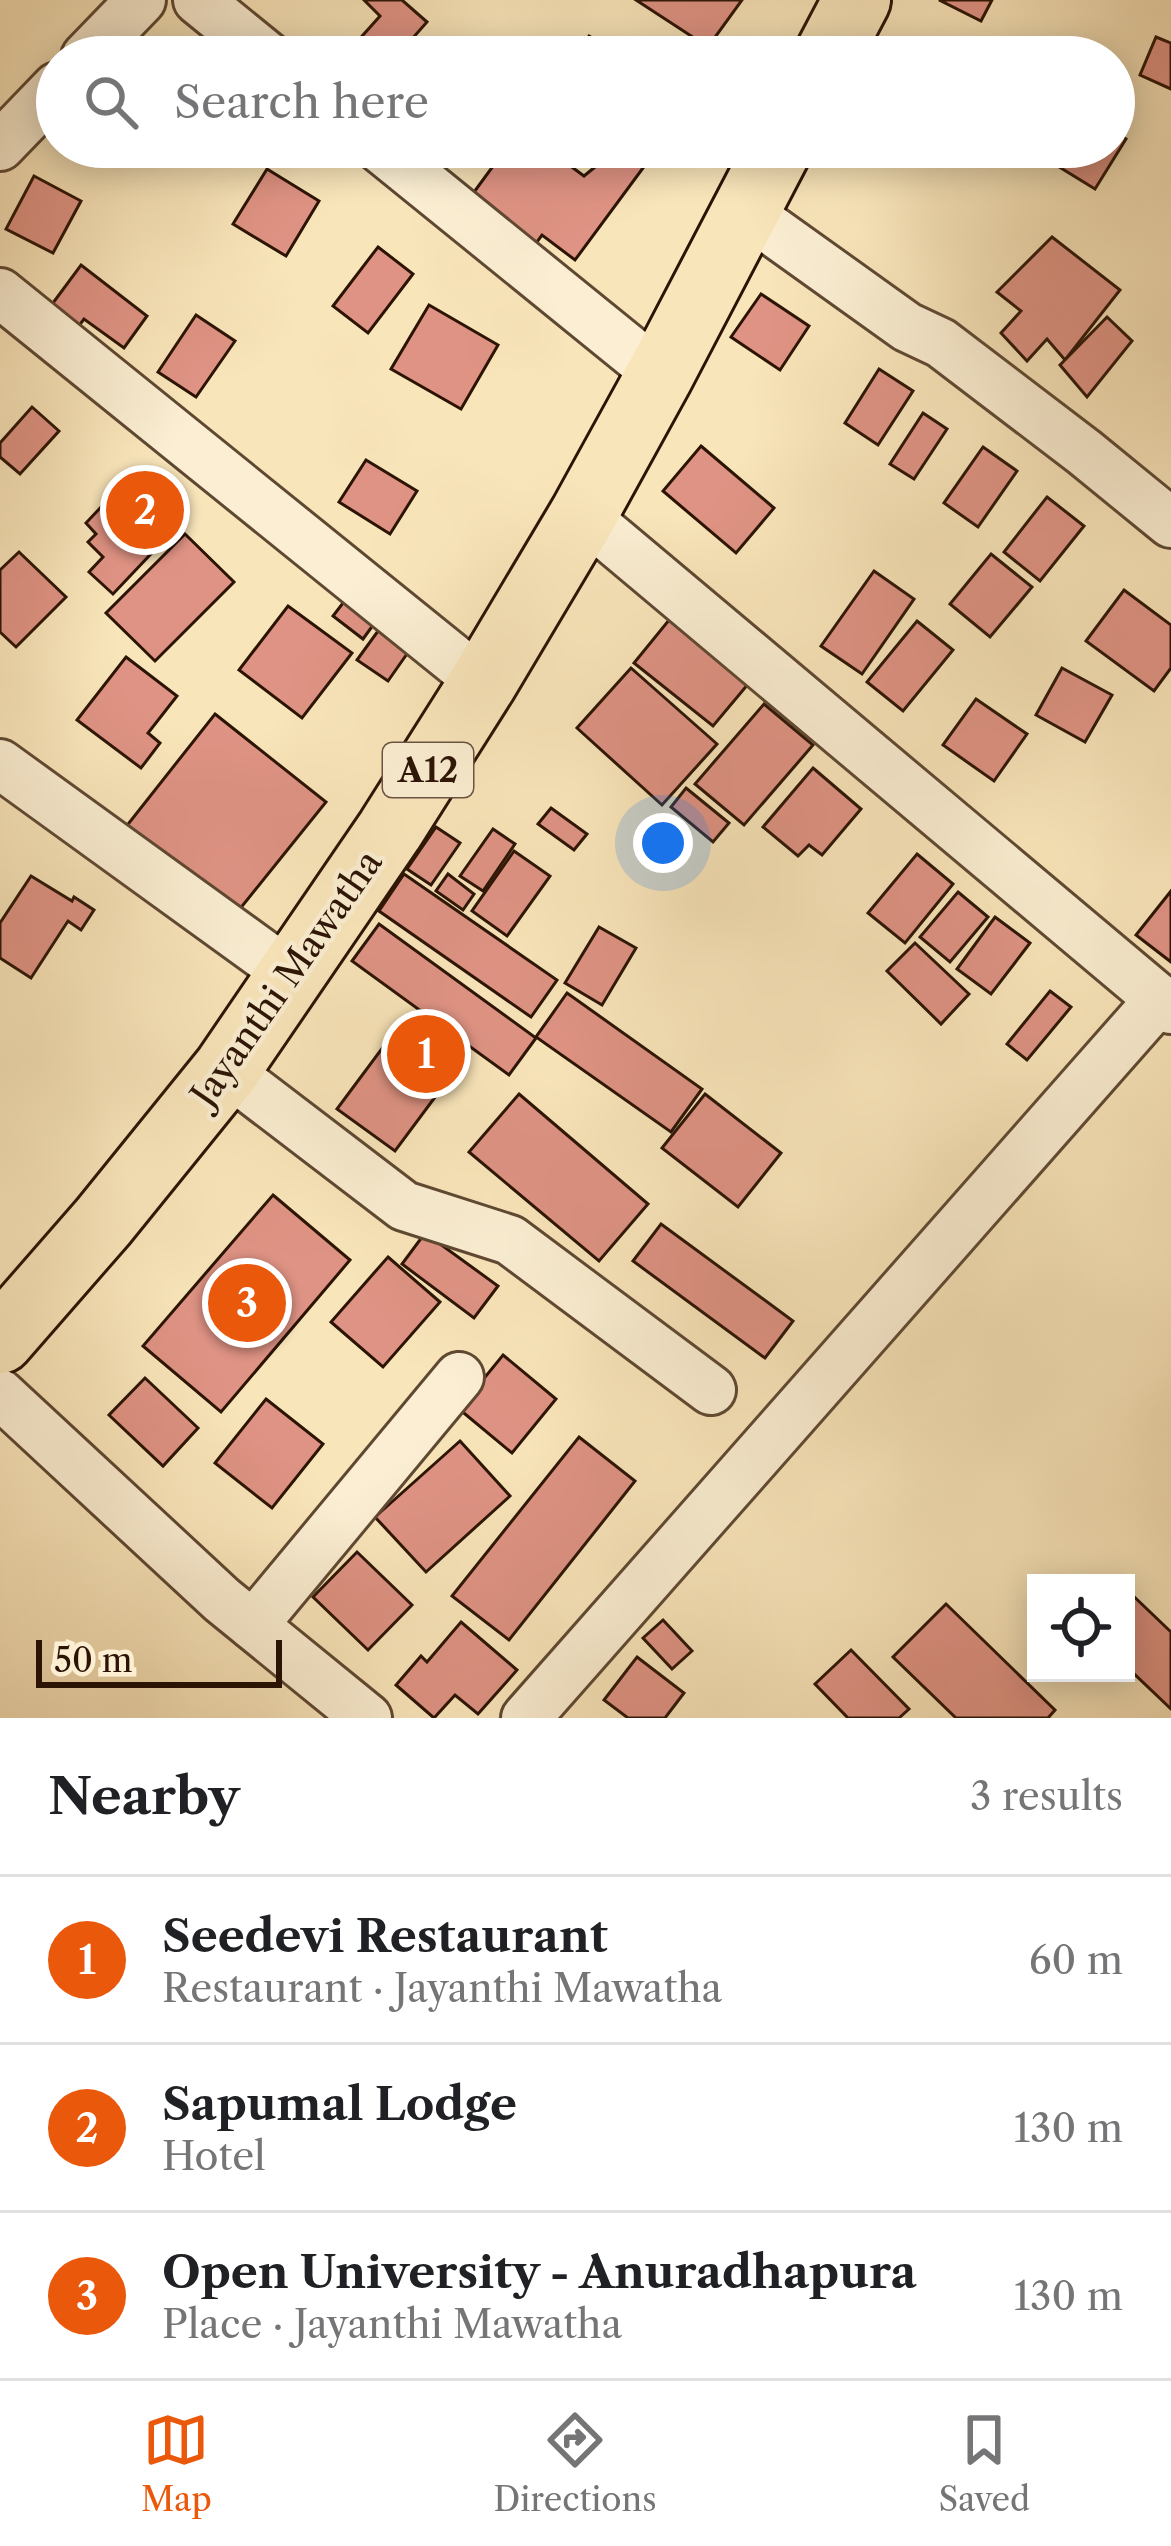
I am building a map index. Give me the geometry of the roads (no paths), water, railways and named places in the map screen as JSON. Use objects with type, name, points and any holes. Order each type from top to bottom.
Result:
[{"type":"highway","points":[[837,36],[857,0]]},
{"type":"highway","name":"Jayanthi Mawatha","points":[[0,1340],[226,1070],[390,830],[583,515],[768,168]]},
{"type":"street","points":[[106,36],[141,0]]},
{"type":"street","points":[[198,0],[242,36]]},
{"type":"street","points":[[0,146],[36,109]]},
{"type":"street","points":[[405,168],[660,375]]},
{"type":"street","points":[[745,211],[908,327],[940,343],[1171,523]]},
{"type":"street","points":[[0,293],[483,683]]},
{"type":"street","points":[[526,1718],[1165,1004],[583,515]]},
{"type":"street","points":[[0,764],[290,974]]},
{"type":"street","points":[[226,1070],[404,1206],[509,1240],[711,1390]]},
{"type":"street","points":[[253,1625],[459,1377]]},
{"type":"street","points":[[0,1394],[222,1600],[367,1718]]},
{"type":"place","name":"Sapumal Lodge","points":[[145,510]]},
{"type":"place","name":"Seedevi Restaurant","points":[[426,1054]]},
{"type":"place","name":"Open University - Anuradhapura","points":[[247,1303]]}]
